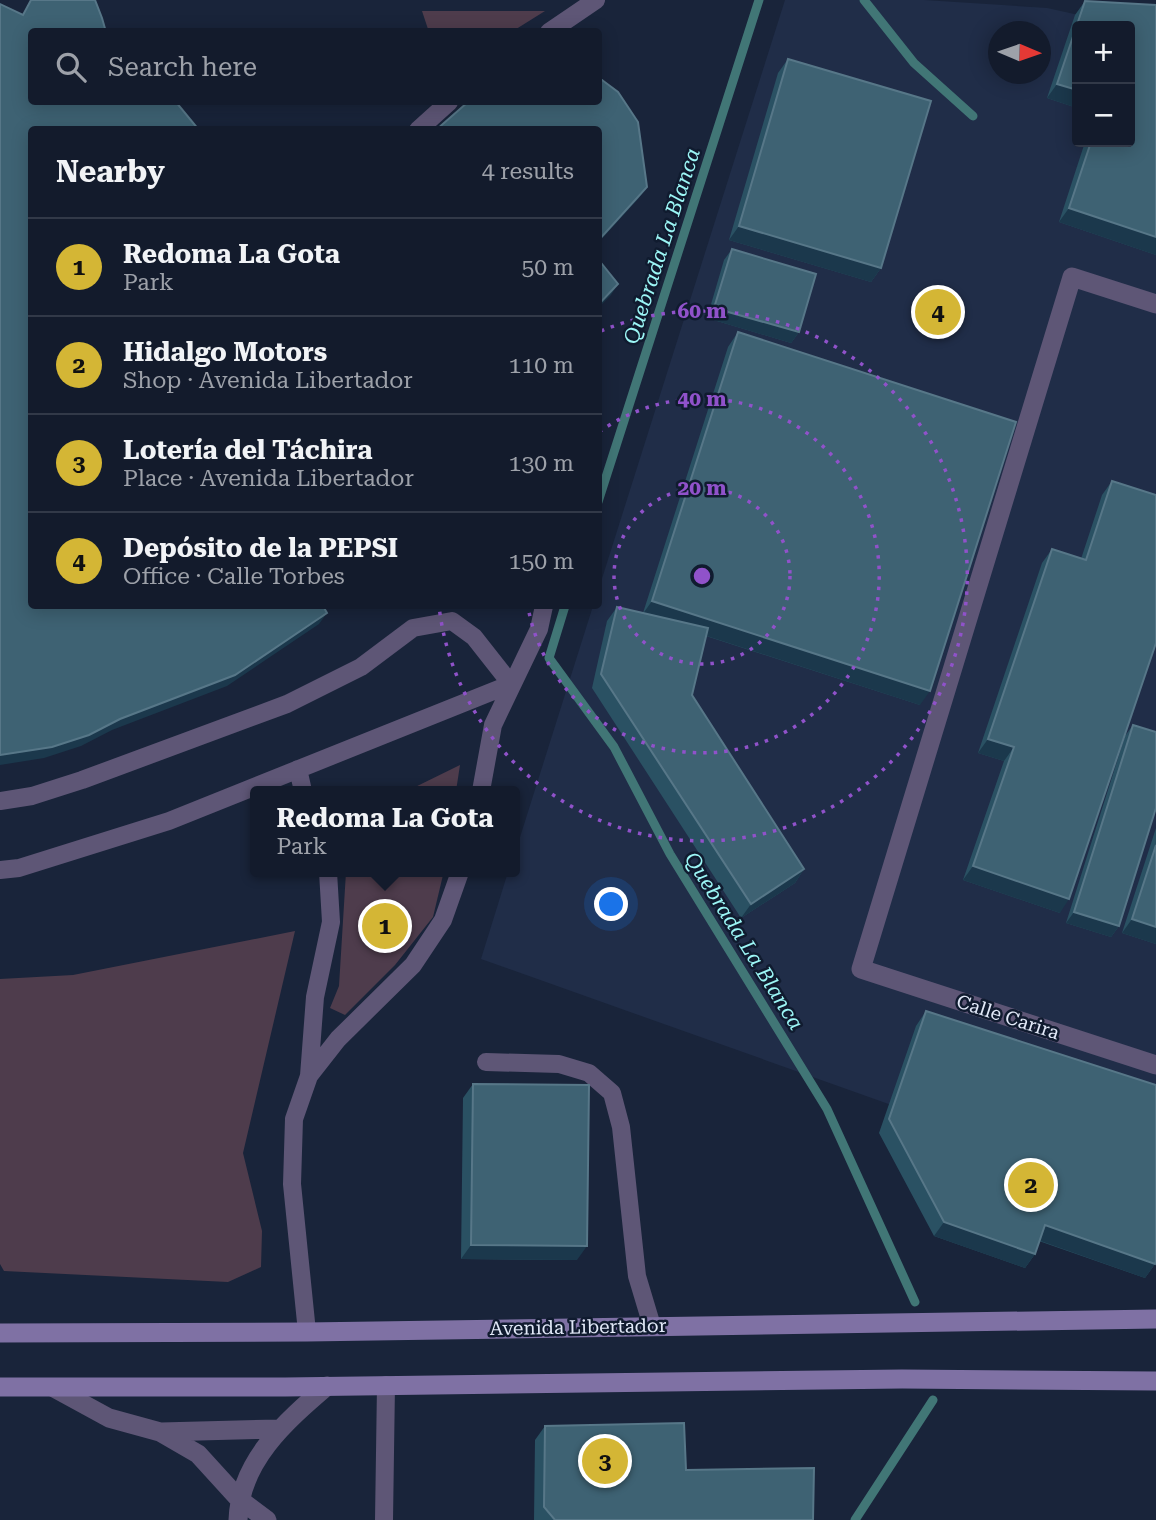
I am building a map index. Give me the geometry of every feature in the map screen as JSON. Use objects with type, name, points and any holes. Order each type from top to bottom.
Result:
[{"type":"main road","name":"Avenida Libertador","points":[[0,1333],[307,1332],[1156,1319]]},
{"type":"main road","points":[[0,1387],[902,1379],[1156,1381]]},
{"type":"street","name":"Calle Carira","points":[[1156,304],[1072,277],[860,969],[1156,1065]]},
{"type":"street","points":[[237,1520],[239,1499],[264,1447],[278,1429],[327,1386]]},
{"type":"street","points":[[54,1388],[109,1418],[160,1432],[198,1454],[239,1499],[267,1520]]},
{"type":"street","points":[[160,1432],[278,1429]]},
{"type":"lane","points":[[555,28],[596,0]]},
{"type":"lane","points":[[422,126],[446,105]]},
{"type":"lane","points":[[482,786],[494,725],[510,684],[539,629],[543,609]]},
{"type":"lane","points":[[0,801],[32,796],[82,780],[287,704],[360,667],[413,628],[452,621],[474,637],[510,684]]},
{"type":"lane","points":[[256,786],[510,684]]},
{"type":"lane","points":[[298,769],[302,786]]},
{"type":"lane","points":[[0,870],[19,869],[169,821],[250,788]]},
{"type":"lane","points":[[307,1332],[292,1184],[294,1119],[309,1076],[315,997],[331,922],[328,877]]},
{"type":"lane","points":[[309,1076],[338,1039],[413,965],[443,920],[458,877]]},
{"type":"lane","points":[[486,1062],[559,1064],[589,1073],[612,1093],[621,1126],[637,1276],[652,1326]]},
{"type":"lane","points":[[384,1520],[386,1385]]},
{"type":"shaded area","points":[[785,0],[924,0],[1047,8],[1106,21],[1072,21],[1072,147],[1135,147],[1135,121],[1156,33],[1156,1199],[481,959],[506,877],[520,877],[520,837],[592,609],[602,609],[602,579]]},
{"type":"shaded area","points":[[422,11],[545,11],[518,28],[428,28]]},
{"type":"shaded area","points":[[460,765],[457,786],[417,786]]},
{"type":"shaded area","points":[[346,877],[443,877],[433,917],[395,965],[345,1015],[330,1008],[339,986]]},
{"type":"shaded area","points":[[295,931],[243,1153],[262,1231],[261,1267],[228,1282],[4,1271],[0,1264],[0,979],[73,975]]},
{"type":"building","points":[[31,0],[95,0],[105,28],[28,28],[28,105],[178,105],[196,126],[28,126],[28,609],[325,609],[327,613],[235,675],[120,719],[89,735],[52,747],[0,755],[0,4],[23,15]]},
{"type":"building","points":[[1085,1],[1156,5],[1156,237],[1069,208],[1089,147],[1135,147],[1135,21],[1078,21]]},
{"type":"building","points":[[1072,40],[1072,88],[1057,84]]},
{"type":"building","points":[[788,59],[931,101],[881,268],[739,226]]},
{"type":"building","points":[[602,80],[618,92],[638,122],[647,187],[602,237],[602,126],[441,126],[465,105],[602,105]]},
{"type":"building","points":[[732,249],[816,274],[799,332],[714,308]]},
{"type":"building","points":[[602,264],[618,284],[602,301]]},
{"type":"building","points":[[738,332],[1016,422],[930,691],[652,601]]},
{"type":"building","points":[[1112,481],[1156,495],[1156,643],[1069,899],[973,866],[1014,747],[988,739],[1052,549],[1086,560]]},
{"type":"building","points":[[617,607],[708,628],[692,695],[804,869],[751,904],[601,674]]},
{"type":"building","points":[[1133,725],[1156,732],[1156,808],[1119,926],[1074,912]]},
{"type":"building","points":[[1156,845],[1156,927],[1132,919]]},
{"type":"building","points":[[926,1011],[1156,1085],[1155,1264],[1045,1225],[1035,1254],[944,1222],[889,1119]]},
{"type":"building","points":[[473,1084],[589,1085],[587,1246],[471,1245]]},
{"type":"building","points":[[684,1423],[686,1470],[814,1468],[813,1520],[555,1520],[544,1507],[545,1426]]},
{"type":"waterway","name":"Quebrada La Blanca","points":[[602,490],[759,0]]},
{"type":"waterway","points":[[864,0],[914,63],[973,116]]},
{"type":"waterway","name":"Quebrada La Blanca","points":[[564,609],[549,658],[614,747],[670,854],[827,1109],[915,1302]]},
{"type":"waterway","name":"Quebrada La Blanca","points":[[855,1520],[933,1400]]},
{"type":"place","name":"Depósito de la PEPSI","points":[[938,312]]},
{"type":"place","name":"Redoma La Gota","points":[[385,926]]},
{"type":"place","name":"Hidalgo Motors","points":[[1031,1185]]},
{"type":"place","name":"Lotería del Táchira","points":[[605,1461]]}]
